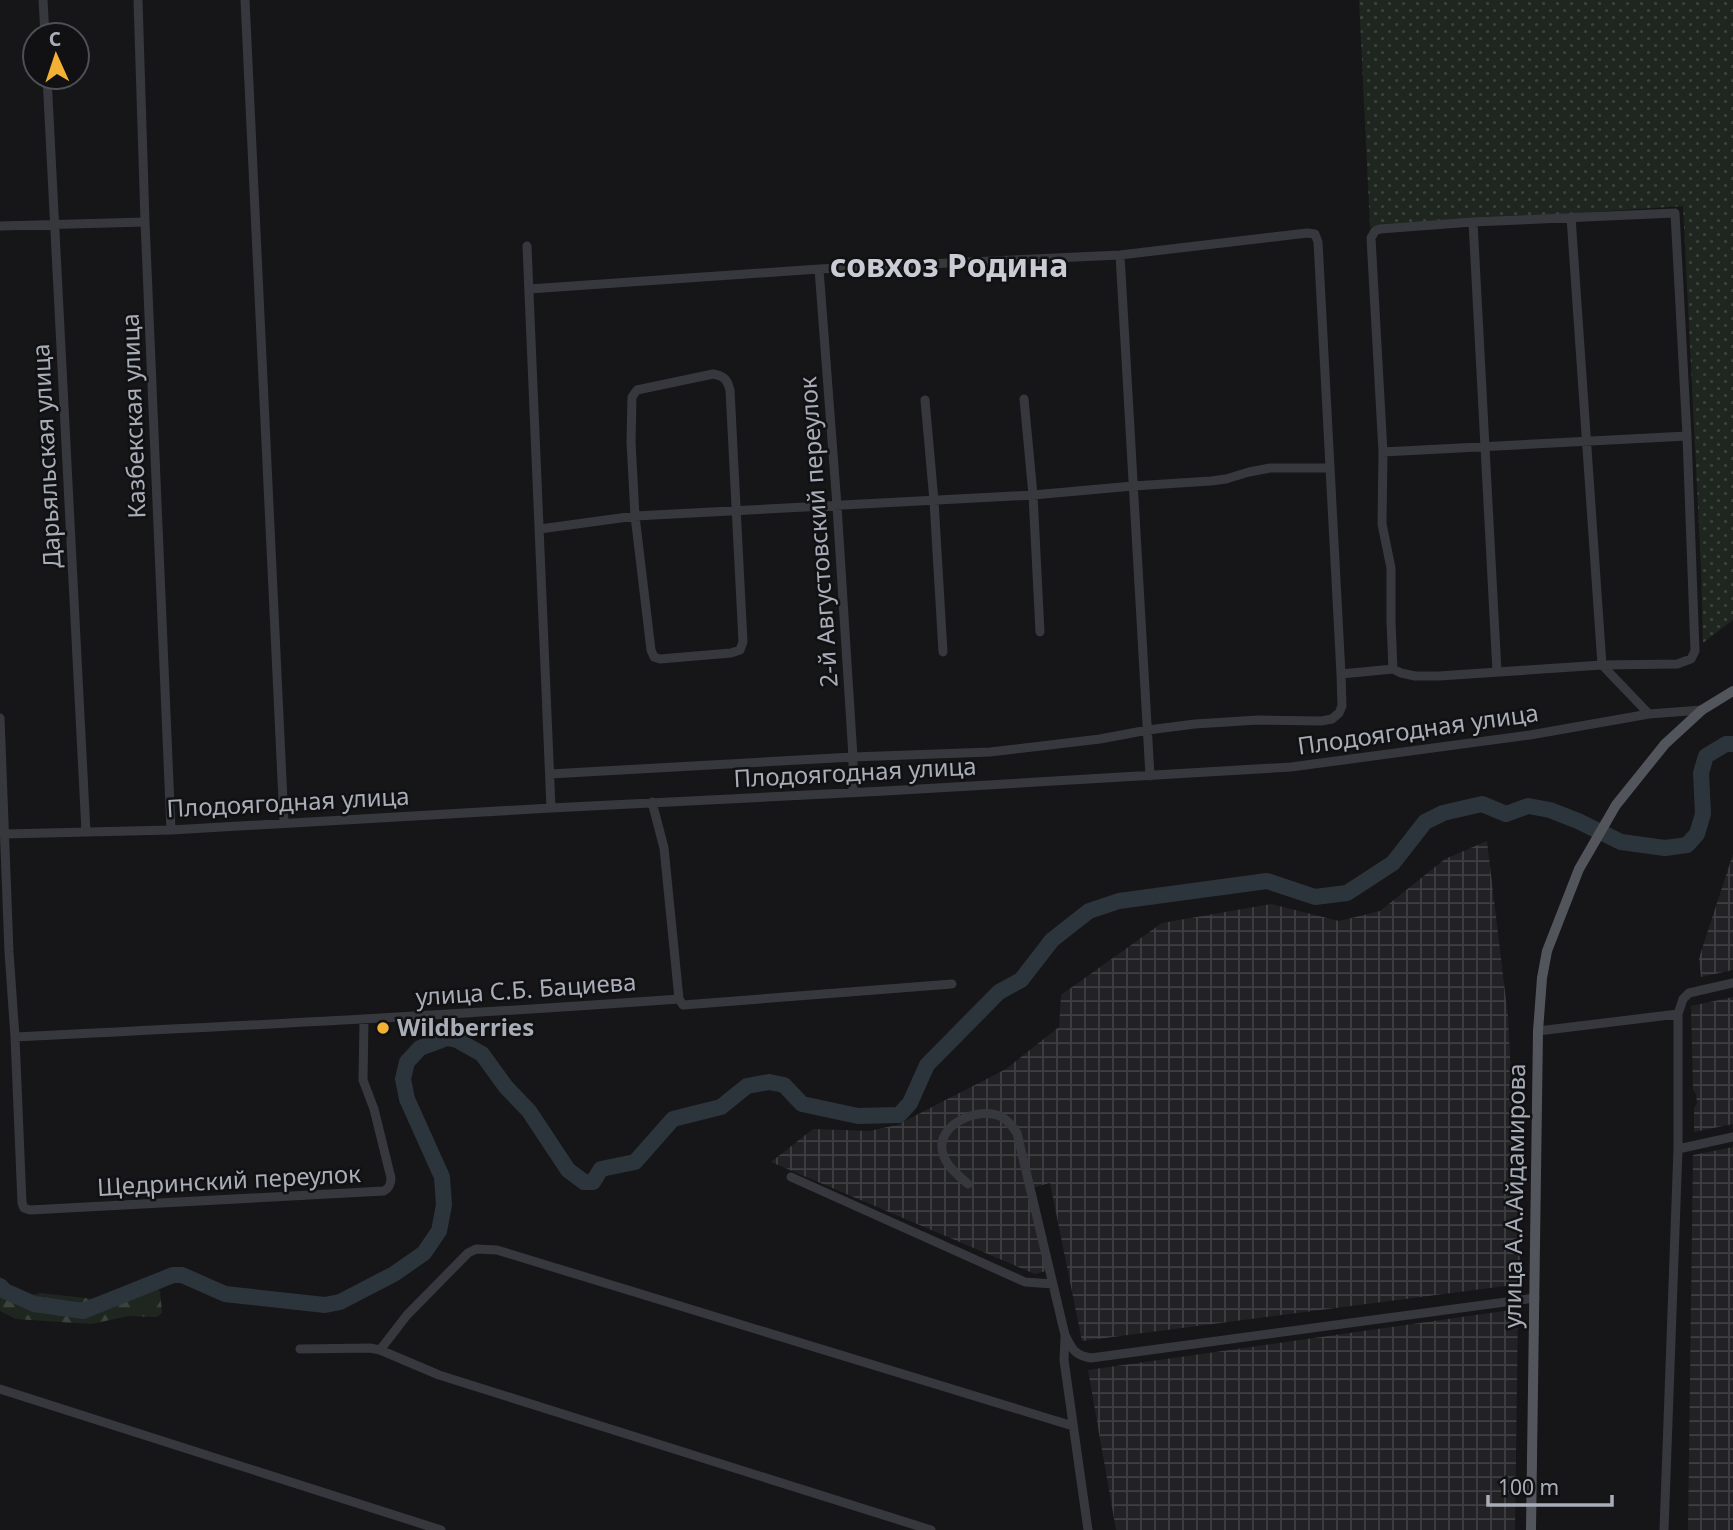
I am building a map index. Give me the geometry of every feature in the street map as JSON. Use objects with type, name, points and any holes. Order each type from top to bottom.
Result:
[{"type":"main road","name":"улица А.А.Айдамирова","points":[[1531,1530],[1538,1031],[1547,951],[1579,869],[1616,805],[1665,744],[1702,710],[1733,691]]},
{"type":"street","points":[[43,0],[44,21]]},
{"type":"street","name":"Казбекская улица","points":[[138,0],[171,830]]},
{"type":"street","points":[[245,0],[284,822]]},
{"type":"street","name":"Дарьяльская улица","points":[[48,91],[86,832]]},
{"type":"street","points":[[1341,674],[1393,669],[1415,676],[1602,665],[1677,664],[1691,659],[1695,651],[1675,213],[1473,222],[1375,231],[1371,238],[1383,452],[1382,524],[1391,568],[1393,669]]},
{"type":"street","points":[[1571,217],[1602,665],[1649,714]]},
{"type":"street","points":[[0,226],[145,222]]},
{"type":"street","points":[[1473,222],[1497,672]]},
{"type":"street","points":[[529,289],[819,269],[1120,255],[1315,234],[1318,242],[1341,674],[1342,706],[1332,719],[1321,721],[1258,720],[1195,724],[990,752],[550,774]]},
{"type":"street","points":[[527,246],[551,808]]},
{"type":"street","points":[[1120,255],[1150,776]]},
{"type":"street","name":"2-й Августовский переулок","points":[[819,269],[837,506],[853,793]]},
{"type":"street","points":[[713,374],[722,376],[730,390],[743,642],[740,650],[660,659],[654,657],[635,516],[631,442],[634,393],[637,390],[713,374]]},
{"type":"street","points":[[1024,399],[1041,632]]},
{"type":"street","points":[[925,400],[943,652]]},
{"type":"street","points":[[1383,452],[1687,436]]},
{"type":"street","points":[[540,529],[635,516],[1033,495],[1226,479],[1270,468],[1330,468]]},
{"type":"street","name":"Плодоягодная улица","points":[[5,834],[171,830],[1291,767],[1530,735],[1649,714],[1702,710]]},
{"type":"street","points":[[0,718],[15,1037]]},
{"type":"street","points":[[652,803],[664,848],[679,999]]},
{"type":"street","points":[[1664,1530],[1678,1149],[1678,1014],[1683,999],[1689,993],[1733,983]]},
{"type":"street","name":"улица С.Б. Бациева","points":[[15,1037],[488,1013],[679,999],[683,1005],[952,984]]},
{"type":"street","points":[[1538,1031],[1678,1014]]},
{"type":"street","name":"Щедринский переулок","points":[[15,1037],[22,1203],[24,1208],[30,1210],[384,1191],[391,1184],[391,1178],[374,1110],[363,1080],[364,1020]]},
{"type":"street","points":[[968,1184],[950,1167],[944,1157],[943,1139],[955,1124],[966,1118],[981,1113],[1004,1118],[1017,1133],[1065,1335],[1073,1350],[1080,1356],[1091,1358],[1535,1298]]},
{"type":"street","points":[[1678,1149],[1733,1137]]},
{"type":"street","points":[[791,1177],[1025,1282],[1053,1284]]},
{"type":"street","points":[[380,1350],[407,1315],[468,1253],[476,1249],[497,1250],[1073,1426]]},
{"type":"street","points":[[1065,1335],[1064,1360],[1088,1530]]},
{"type":"street","points":[[300,1349],[380,1350],[439,1375],[931,1530]]},
{"type":"street","points":[[0,1389],[441,1530]]},
{"type":"shaded area","points":[[1487,841],[1508,1017],[1521,1284],[1082,1341],[1050,1183],[1028,1189],[1046,1271],[1035,1274],[771,1162],[813,1129],[869,1131],[897,1125],[1006,1069],[1059,1027],[1061,995],[1162,923],[1271,904],[1339,921],[1380,911],[1445,859]]},
{"type":"shaded area","points":[[1733,854],[1733,970],[1701,977],[1699,958]]},
{"type":"shaded area","points":[[1733,997],[1733,1124],[1694,1132],[1694,1108],[1697,1103],[1693,1090],[1691,1006]]},
{"type":"shaded area","points":[[1733,1147],[1733,1530],[1688,1530],[1693,1155]]},
{"type":"shaded area","points":[[1518,1309],[1515,1530],[1116,1530],[1088,1370]]},
{"type":"green space","points":[[1359,0],[1733,0],[1733,620],[1703,643],[1683,206],[1370,227]]},
{"type":"green space","points":[[0,1276],[3,1281],[28,1296],[40,1293],[95,1299],[147,1279],[160,1291],[162,1313],[157,1317],[129,1316],[91,1324],[16,1319],[0,1311]]},
{"type":"waterway","points":[[0,1286],[34,1304],[83,1311],[173,1275],[182,1275],[225,1294],[325,1305],[340,1302],[394,1274],[424,1253],[439,1231],[444,1205],[442,1177],[407,1099],[403,1079],[407,1062],[420,1048],[447,1038],[457,1040],[482,1054],[506,1087],[529,1111],[568,1170],[584,1182],[593,1182],[601,1169],[635,1162],[673,1119],[721,1107],[747,1086],[769,1082],[784,1085],[802,1104],[858,1116],[899,1115],[910,1103],[927,1065],[999,992],[1021,980],[1052,940],[1089,911],[1119,901],[1267,881],[1315,897],[1347,893],[1393,863],[1425,822],[1443,813],[1482,804],[1506,814],[1528,806],[1550,810],[1621,842],[1665,848],[1687,845],[1697,834],[1703,814],[1701,773],[1706,756],[1726,744],[1733,744]]},
{"type":"place","name":"Wildberries","points":[[383,1028]]},
{"type":"district","name":"совхоз Родина","points":[[949,266]]}]
